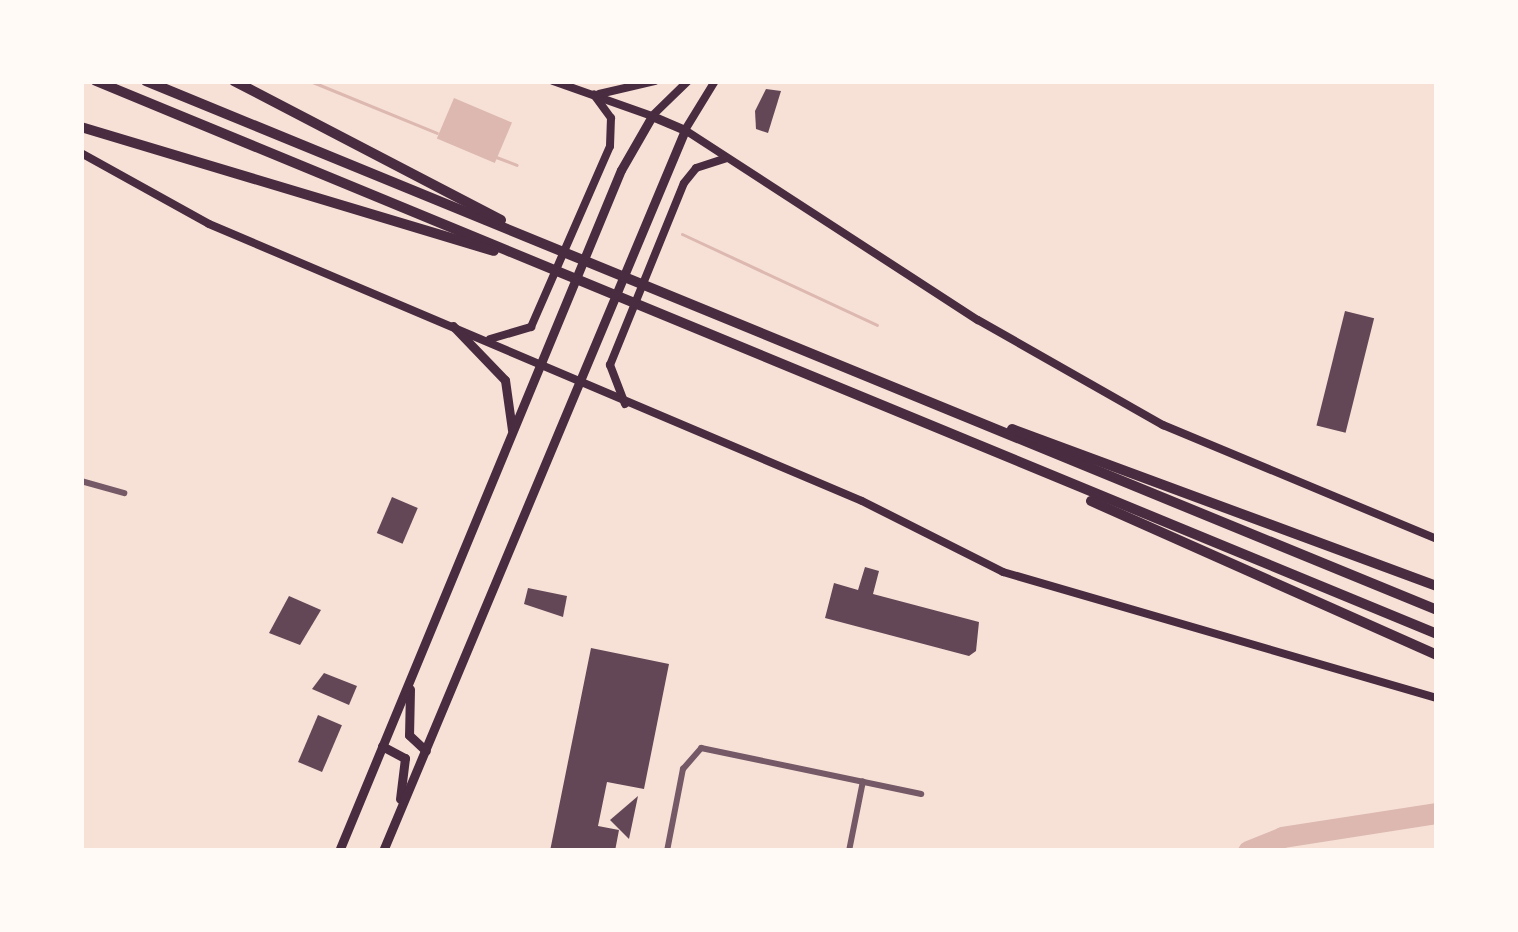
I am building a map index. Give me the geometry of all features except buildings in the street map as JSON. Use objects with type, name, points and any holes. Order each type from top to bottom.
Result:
[{"type":"highway","points":[[96,81],[1437,634]]},
{"type":"highway","points":[[146,81],[1437,610]]},
{"type":"highway","points":[[234,81],[529,238]]},
{"type":"highway","points":[[339,851],[621,170],[652,116],[685,130],[383,851]]},
{"type":"highway","points":[[81,127],[442,240],[521,256]]},
{"type":"highway","points":[[453,326],[505,380],[512,439]]},
{"type":"highway","points":[[923,400],[1437,586]]},
{"type":"highway","points":[[1013,463],[1437,655]]},
{"type":"highway","points":[[412,678],[406,723],[426,751]]},
{"type":"highway","points":[[382,746],[405,758],[397,816]]},
{"type":"main road","points":[[553,81],[652,116],[688,81]]},
{"type":"main road","points":[[594,94],[655,81]]},
{"type":"main road","points":[[716,81],[685,130],[728,158],[1103,394],[1437,539]]},
{"type":"main road","points":[[485,339],[523,333],[537,316],[610,146],[611,118],[594,94]]},
{"type":"main road","points":[[81,152],[209,224],[862,501],[1003,572],[1437,698]]},
{"type":"main road","points":[[627,405],[610,375],[615,352],[684,183],[696,168],[728,158]]},
{"type":"street","points":[[81,481],[124,494]]},
{"type":"street","points":[[667,851],[683,770],[701,748],[921,794]]},
{"type":"street","points":[[849,851],[863,781]]},
{"type":"shaded area","points":[[454,98],[512,123],[495,163],[437,139]]},
{"type":"waterway","points":[[310,81],[437,133]]},
{"type":"waterway","points":[[496,157],[517,165]]},
{"type":"waterway","points":[[682,234],[877,325]]},
{"type":"waterway","points":[[1248,851],[1282,837],[1437,813]]}]
